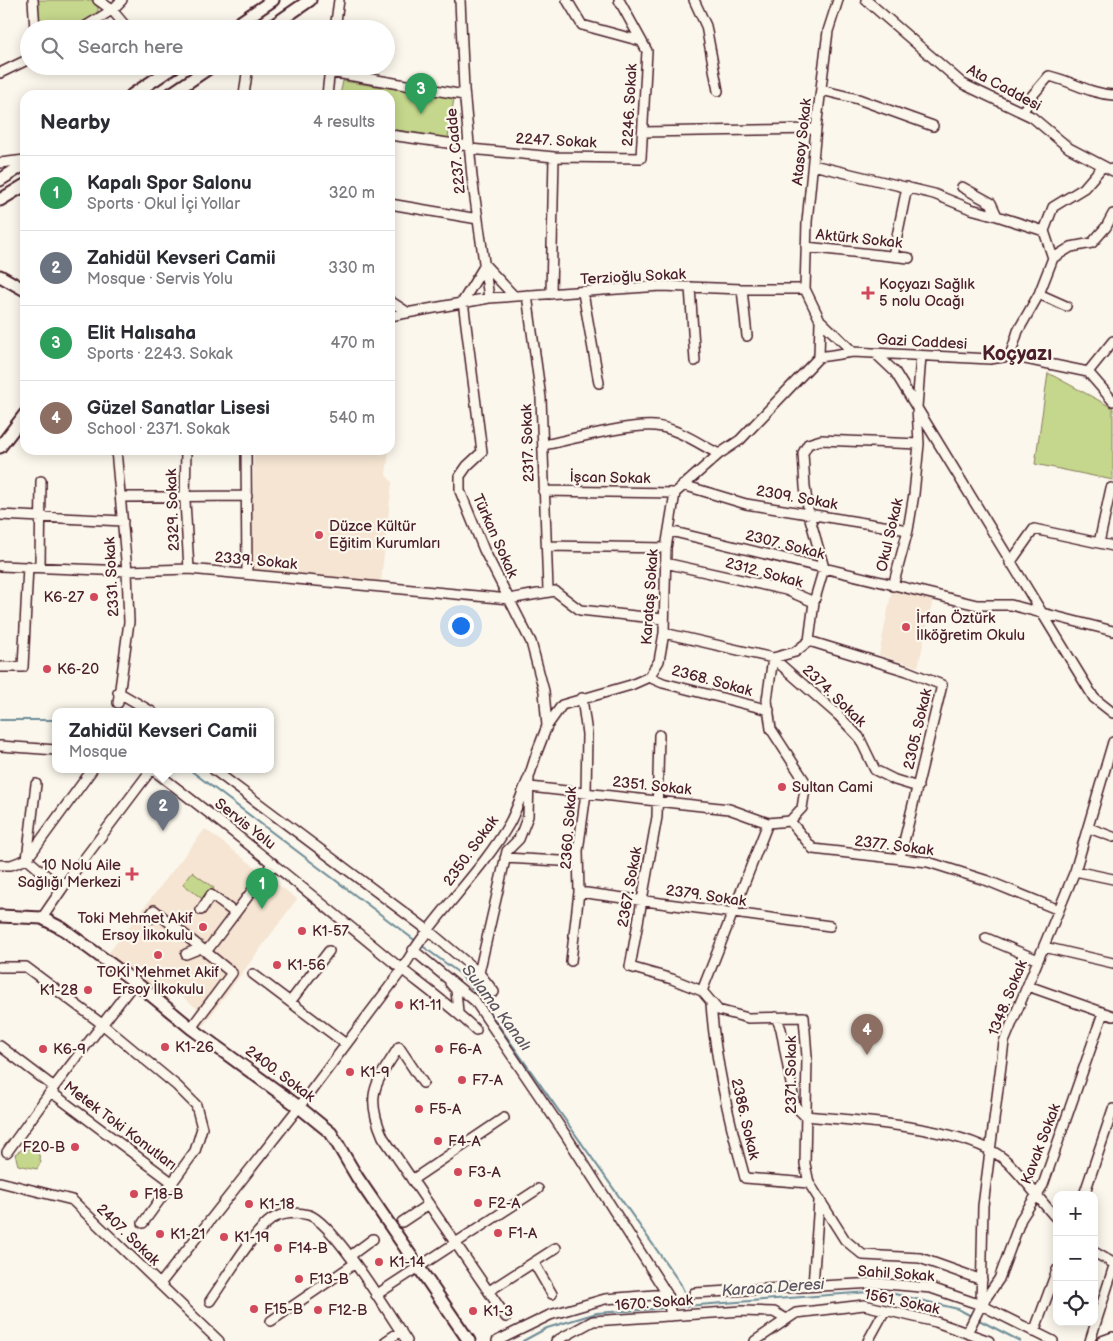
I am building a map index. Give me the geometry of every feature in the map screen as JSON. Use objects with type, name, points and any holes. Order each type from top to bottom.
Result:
[{"type":"main road","points":[[243,20],[273,0]]},
{"type":"main road","points":[[281,20],[310,0]]},
{"type":"main road","points":[[138,90],[158,75]]},
{"type":"main road","points":[[176,90],[199,75]]},
{"type":"main road","points":[[0,180],[20,167]]},
{"type":"main road","points":[[0,200],[20,188]]},
{"type":"main road","points":[[0,276],[20,287]]},
{"type":"main road","points":[[0,447],[20,423]]},
{"type":"main road","name":"2400. Sokak","points":[[0,916],[42,918],[63,929],[331,1133],[357,1177],[469,1341]]},
{"type":"street","points":[[33,0],[34,20]]},
{"type":"street","points":[[98,0],[112,10],[120,20]]},
{"type":"street","points":[[96,20],[112,10],[122,0]]},
{"type":"street","points":[[336,20],[339,0]]},
{"type":"street","name":"2237. Cadde","points":[[460,0],[464,95],[469,148],[489,298]]},
{"type":"street","points":[[568,0],[582,25],[642,41]]},
{"type":"street","name":"2246. Sokak","points":[[619,0],[647,51],[641,158]]},
{"type":"street","points":[[694,0],[706,26],[718,91]]},
{"type":"street","name":"Atasoy Sokak","points":[[805,289],[806,247],[816,129],[828,31],[838,0]]},
{"type":"street","name":"Ata Caddesi","points":[[866,0],[963,84],[1032,116],[1069,148],[1113,171]]},
{"type":"street","points":[[0,73],[20,63]]},
{"type":"street","points":[[245,90],[247,75]]},
{"type":"street","points":[[328,90],[329,75]]},
{"type":"street","points":[[361,75],[464,95]]},
{"type":"street","points":[[1023,112],[1031,97],[1049,76],[1064,80],[1094,94],[1113,95]]},
{"type":"street","points":[[821,90],[858,99],[934,126]]},
{"type":"street","points":[[643,132],[816,129]]},
{"type":"street","name":"2247. Sokak","points":[[395,136],[469,148],[554,157],[641,158]]},
{"type":"street","points":[[551,294],[554,157]]},
{"type":"street","points":[[0,163],[20,161]]},
{"type":"street","points":[[813,165],[934,194],[971,209],[1044,231]]},
{"type":"street","points":[[1010,356],[1018,331],[1039,294],[1053,258],[1044,231],[1053,207],[1084,188],[1103,166]]},
{"type":"street","points":[[893,256],[907,187]]},
{"type":"street","points":[[962,187],[991,203],[997,216]]},
{"type":"street","points":[[395,205],[478,219]]},
{"type":"street","points":[[1053,258],[1071,248],[1092,243],[1106,227],[1113,214]]},
{"type":"street","name":"Aktürk Sokak","points":[[806,247],[909,258]]},
{"type":"street","points":[[463,301],[484,265],[514,296]]},
{"type":"street","name":"Terzioğlu Sokak","points":[[395,315],[463,301],[489,298],[583,293],[661,286],[805,289]]},
{"type":"street","points":[[690,287],[696,361]]},
{"type":"street","points":[[742,289],[747,336]]},
{"type":"street","points":[[805,289],[820,320],[853,352]]},
{"type":"street","points":[[583,293],[600,383]]},
{"type":"street","points":[[1039,294],[1066,306]]},
{"type":"street","name":"2317. Sokak","points":[[527,295],[541,398],[544,445],[543,491],[548,546],[548,590]]},
{"type":"street","name":"Türkan Sokak","points":[[463,301],[482,452],[467,466],[460,476],[460,490],[484,550],[509,599],[548,590]]},
{"type":"street","points":[[395,304],[407,312]]},
{"type":"street","points":[[675,493],[718,454],[740,440],[820,357],[820,320]]},
{"type":"street","points":[[1113,341],[1088,372],[1113,401]]},
{"type":"street","name":"Gazi Caddesi","points":[[820,357],[853,352],[990,359],[1010,356],[1088,372]]},
{"type":"street","points":[[875,353],[884,359],[895,372],[1094,698],[1113,713]]},
{"type":"street","name":"Okul Sokak","points":[[921,356],[917,407],[919,444],[908,530],[893,586],[977,605],[1011,605],[1113,631]]},
{"type":"street","points":[[544,445],[627,428],[655,426],[678,433],[718,454]]},
{"type":"street","points":[[814,602],[824,568],[809,514],[803,453],[808,444],[821,440],[919,444]]},
{"type":"street","name":"2331. Sokak","points":[[117,455],[127,571],[129,622],[121,694],[118,703]]},
{"type":"street","name":"2329. Sokak","points":[[186,455],[185,496],[189,569]]},
{"type":"street","points":[[246,455],[247,574]]},
{"type":"street","points":[[40,568],[41,481]]},
{"type":"street","name":"2309. Sokak","points":[[684,485],[746,504],[908,530]]},
{"type":"street","points":[[1099,543],[1110,488]]},
{"type":"street","name":"İşcan Sokak","points":[[543,491],[675,493]]},
{"type":"street","name":"Karataş Sokak","points":[[649,677],[659,660],[664,633],[666,548],[675,493]]},
{"type":"street","points":[[121,497],[247,496]]},
{"type":"street","points":[[0,515],[123,521]]},
{"type":"street","points":[[1010,563],[1034,529],[1113,546]]},
{"type":"street","name":"2307. Sokak","points":[[670,531],[893,586]]},
{"type":"street","points":[[548,546],[666,548]]},
{"type":"street","name":"2312. Sokak","points":[[665,563],[786,590],[814,602],[809,641]]},
{"type":"street","name":"2339. Sokak","points":[[0,566],[127,571],[189,569],[509,599]]},
{"type":"street","points":[[0,667],[23,667],[28,566]]},
{"type":"street","points":[[548,590],[556,591],[563,595],[580,610],[663,619]]},
{"type":"street","points":[[509,599],[531,642],[544,690],[547,726]]},
{"type":"street","points":[[664,633],[773,658],[795,652],[809,641]]},
{"type":"street","name":"2305. Sokak","points":[[809,641],[907,671],[942,685],[900,858]]},
{"type":"street","points":[[702,991],[768,823],[790,821],[802,808],[806,783],[772,729],[767,700],[773,658]]},
{"type":"street","name":"2374. Sokak","points":[[773,658],[838,715],[858,737],[875,770],[894,780],[918,787]]},
{"type":"street","points":[[479,973],[507,851],[518,839],[528,816],[529,778],[547,726],[562,705],[649,677]]},
{"type":"street","name":"2368. Sokak","points":[[649,677],[769,710]]},
{"type":"street","points":[[121,694],[136,708]]},
{"type":"street","points":[[121,694],[145,708]]},
{"type":"street","name":"2360. Sokak","points":[[571,961],[579,892],[578,862],[586,793],[588,734],[582,698]]},
{"type":"street","name":"2367. Sokak","points":[[659,735],[656,816],[630,966],[702,991]]},
{"type":"street","name":"1348. Sokak","points":[[981,1306],[983,1206],[1004,1042],[1075,871],[1113,742]]},
{"type":"street","points":[[0,746],[52,750]]},
{"type":"street","points":[[0,865],[11,865],[27,859],[90,773]]},
{"type":"street","points":[[42,918],[150,773]]},
{"type":"street","name":"Servis Yolu","points":[[156,773],[273,862],[402,970],[458,1013],[476,1030]]},
{"type":"street","points":[[218,773],[479,973],[494,992]]},
{"type":"street","name":"2350. Sokak","points":[[160,1284],[299,1107],[402,970],[413,951],[510,823],[529,778]]},
{"type":"street","points":[[27,859],[36,784]]},
{"type":"street","name":"2351. Sokak","points":[[530,787],[729,808],[768,823]]},
{"type":"street","name":"2377. Sokak","points":[[790,821],[813,849],[928,862],[988,881],[1059,910]]},
{"type":"street","points":[[1089,828],[1113,837]]},
{"type":"street","points":[[505,858],[578,862]]},
{"type":"street","points":[[27,859],[62,889]]},
{"type":"street","points":[[186,954],[203,950],[273,862]]},
{"type":"street","points":[[1075,871],[1113,879]]},
{"type":"street","name":"2379. Sokak","points":[[579,892],[830,926]]},
{"type":"street","points":[[201,910],[211,895],[235,912]]},
{"type":"street","points":[[153,918],[150,915],[154,910],[232,973],[191,1028]]},
{"type":"street","points":[[986,938],[1038,960]]},
{"type":"street","points":[[1044,946],[1113,963]]},
{"type":"street","points":[[290,1002],[329,951]]},
{"type":"street","points":[[413,951],[456,990],[458,1013]]},
{"type":"street","points":[[413,951],[475,1001],[567,1137],[667,1294],[671,1316]]},
{"type":"street","name":"Metek Toki Konutları","points":[[0,967],[26,967],[102,1024],[177,1086],[196,1105],[202,1128],[195,1151],[143,1223]]},
{"type":"street","points":[[253,974],[346,1044]]},
{"type":"street","name":"Metek Toki Konutları","points":[[7,1152],[52,1089],[135,982]]},
{"type":"street","points":[[1028,986],[1113,1016]]},
{"type":"street","name":"2371. Sokak","points":[[702,991],[718,1010],[748,1018],[804,1017],[807,1058],[805,1116],[808,1183],[844,1240],[863,1255],[920,1258],[982,1280]]},
{"type":"street","name":"2386. Sokak","points":[[711,1002],[713,1037],[732,1131],[745,1178],[808,1183]]},
{"type":"street","name":"Kavak Sokak","points":[[967,1333],[981,1306],[1000,1279],[1021,1219],[1043,1185],[1103,1013]]},
{"type":"street","points":[[776,1017],[781,1030],[795,1106],[805,1116],[952,1136],[990,1150],[1005,1159],[1053,1215]]},
{"type":"street","name":"Metek Toki Konutları","points":[[0,1046],[173,1183]]},
{"type":"street","points":[[423,1083],[399,1047],[377,1081],[372,1100],[374,1118],[383,1137],[506,1317]]},
{"type":"street","points":[[1085,1191],[1113,1109]]},
{"type":"street","points":[[412,1180],[504,1118]]},
{"type":"street","name":"2407. Sokak","points":[[0,1182],[72,1200],[219,1341]]},
{"type":"street","points":[[376,1295],[538,1189]]},
{"type":"street","points":[[813,1286],[819,1201]]},
{"type":"street","points":[[402,1222],[429,1204]]},
{"type":"street","points":[[210,1301],[260,1231],[273,1219],[292,1213],[310,1215],[328,1228],[407,1341]]},
{"type":"street","points":[[271,1321],[352,1260],[373,1239]]},
{"type":"street","points":[[489,1291],[556,1248]]},
{"type":"street","points":[[1098,1254],[1113,1263]]},
{"type":"street","points":[[534,1263],[552,1294]]},
{"type":"street","points":[[1090,1341],[1113,1269]]},
{"type":"street","points":[[1034,1332],[1053,1281]]},
{"type":"street","name":"Sahil Sokak","points":[[694,1293],[876,1283],[931,1288],[981,1306],[1053,1341]]},
{"type":"street","points":[[497,1341],[550,1315],[605,1299],[667,1294]]},
{"type":"street","name":"1561. Sokak","points":[[755,1341],[796,1313],[864,1305],[936,1322],[988,1341]]},
{"type":"street","points":[[868,1341],[885,1310]]},
{"type":"street","name":"1670. Sokak","points":[[562,1340],[594,1321],[742,1311],[774,1312],[786,1319]]},
{"type":"street","points":[[386,1341],[400,1331]]},
{"type":"street","points":[[1102,1341],[1113,1337]]},
{"type":"shaded area","name":"Düzce Kültür Eğitim Kurumları","points":[[254,455],[388,455],[386,475],[392,482],[381,581],[252,570]]},
{"type":"shaded area","name":"İrfan Öztürk İlköğretim Okulu","points":[[892,590],[933,599],[918,667],[879,655]]},
{"type":"shaded area","name":"Toki Mehmet Akif Ersoy İlkokulu","points":[[205,829],[297,899],[203,1026],[195,1019],[199,1010],[166,984],[158,994],[107,955]]},
{"type":"green space","points":[[37,0],[91,0],[98,5],[98,12],[86,20],[38,20]]},
{"type":"green space","points":[[343,81],[454,98],[448,138],[395,130],[395,90],[341,90]]},
{"type":"green space","points":[[1048,373],[1113,408],[1113,480],[1035,464]]},
{"type":"green space","points":[[192,872],[214,888],[205,901],[183,884]]},
{"type":"green space","points":[[24,1148],[37,1149],[41,1162],[37,1169],[18,1165],[15,1154]]},
{"type":"waterway","name":"Sulama Kanalı","points":[[0,720],[52,720]]},
{"type":"waterway","name":"Sulama Kanalı","points":[[194,773],[417,942]]},
{"type":"waterway","name":"Sulama Kanalı","points":[[421,945],[459,973],[473,989],[680,1283],[691,1306]]},
{"type":"waterway","name":"Karaca Deresi","points":[[672,1307],[882,1291],[958,1309],[973,1317]]},
{"type":"waterway","name":"Karaca Deresi","points":[[523,1341],[547,1328],[597,1313],[667,1308]]},
{"type":"waterway","name":"Karaca Deresi","points":[[977,1319],[1020,1341]]},
{"type":"place","name":"Elit Halısaha","points":[[421,114]]},
{"type":"place","name":"Koçyazı Sağlık 5 nolu Ocağı","points":[[868,293]]},
{"type":"place","name":"Düzce Kültür Eğitim Kurumları","points":[[319,535]]},
{"type":"place","name":"K6-27","points":[[94,597]]},
{"type":"place","name":"İrfan Öztürk İlköğretim Okulu","points":[[906,627]]},
{"type":"place","name":"K6-20","points":[[47,669]]},
{"type":"place","name":"Sultan Cami","points":[[782,787]]},
{"type":"place","name":"Zahidül Kevseri Camii","points":[[163,831]]},
{"type":"place","name":"10 Nolu Aile Sağlığı Merkezi","points":[[132,874]]},
{"type":"place","name":"Kapalı Spor Salonu","points":[[262,909]]},
{"type":"place","name":"Toki Mehmet Akif Ersoy İlkokulu","points":[[203,927]]},
{"type":"place","name":"K1-57","points":[[302,931]]},
{"type":"place","name":"TOKİ Mehmet Akif Ersoy İlkokulu","points":[[158,955]]},
{"type":"place","name":"K1-56","points":[[277,965]]},
{"type":"place","name":"K1-28","points":[[88,990]]},
{"type":"place","name":"K1-11","points":[[399,1005]]},
{"type":"place","name":"K1-26","points":[[165,1047]]},
{"type":"place","name":"K6-9","points":[[43,1049]]},
{"type":"place","name":"F6-A","points":[[439,1049]]},
{"type":"place","name":"Güzel Sanatlar Lisesi","points":[[867,1055]]},
{"type":"place","name":"K1-9","points":[[350,1072]]},
{"type":"place","name":"F7-A","points":[[462,1080]]},
{"type":"place","name":"F5-A","points":[[419,1109]]},
{"type":"place","name":"F4-A","points":[[438,1141]]},
{"type":"place","name":"F20-B","points":[[75,1147]]},
{"type":"place","name":"F3-A","points":[[458,1172]]},
{"type":"place","name":"F18-B","points":[[134,1194]]},
{"type":"place","name":"F2-A","points":[[478,1203]]},
{"type":"place","name":"K1-18","points":[[249,1204]]},
{"type":"place","name":"F1-A","points":[[498,1233]]},
{"type":"place","name":"K1-21","points":[[160,1234]]},
{"type":"place","name":"K1-19","points":[[224,1237]]},
{"type":"place","name":"F14-B","points":[[278,1248]]},
{"type":"place","name":"K1-14","points":[[379,1262]]},
{"type":"place","name":"F13-B","points":[[299,1279]]},
{"type":"place","name":"F15-B","points":[[254,1309]]},
{"type":"place","name":"F12-B","points":[[318,1310]]},
{"type":"place","name":"K1-3","points":[[473,1311]]},
{"type":"district","name":"Koçyazı","points":[[1017,354]]}]
